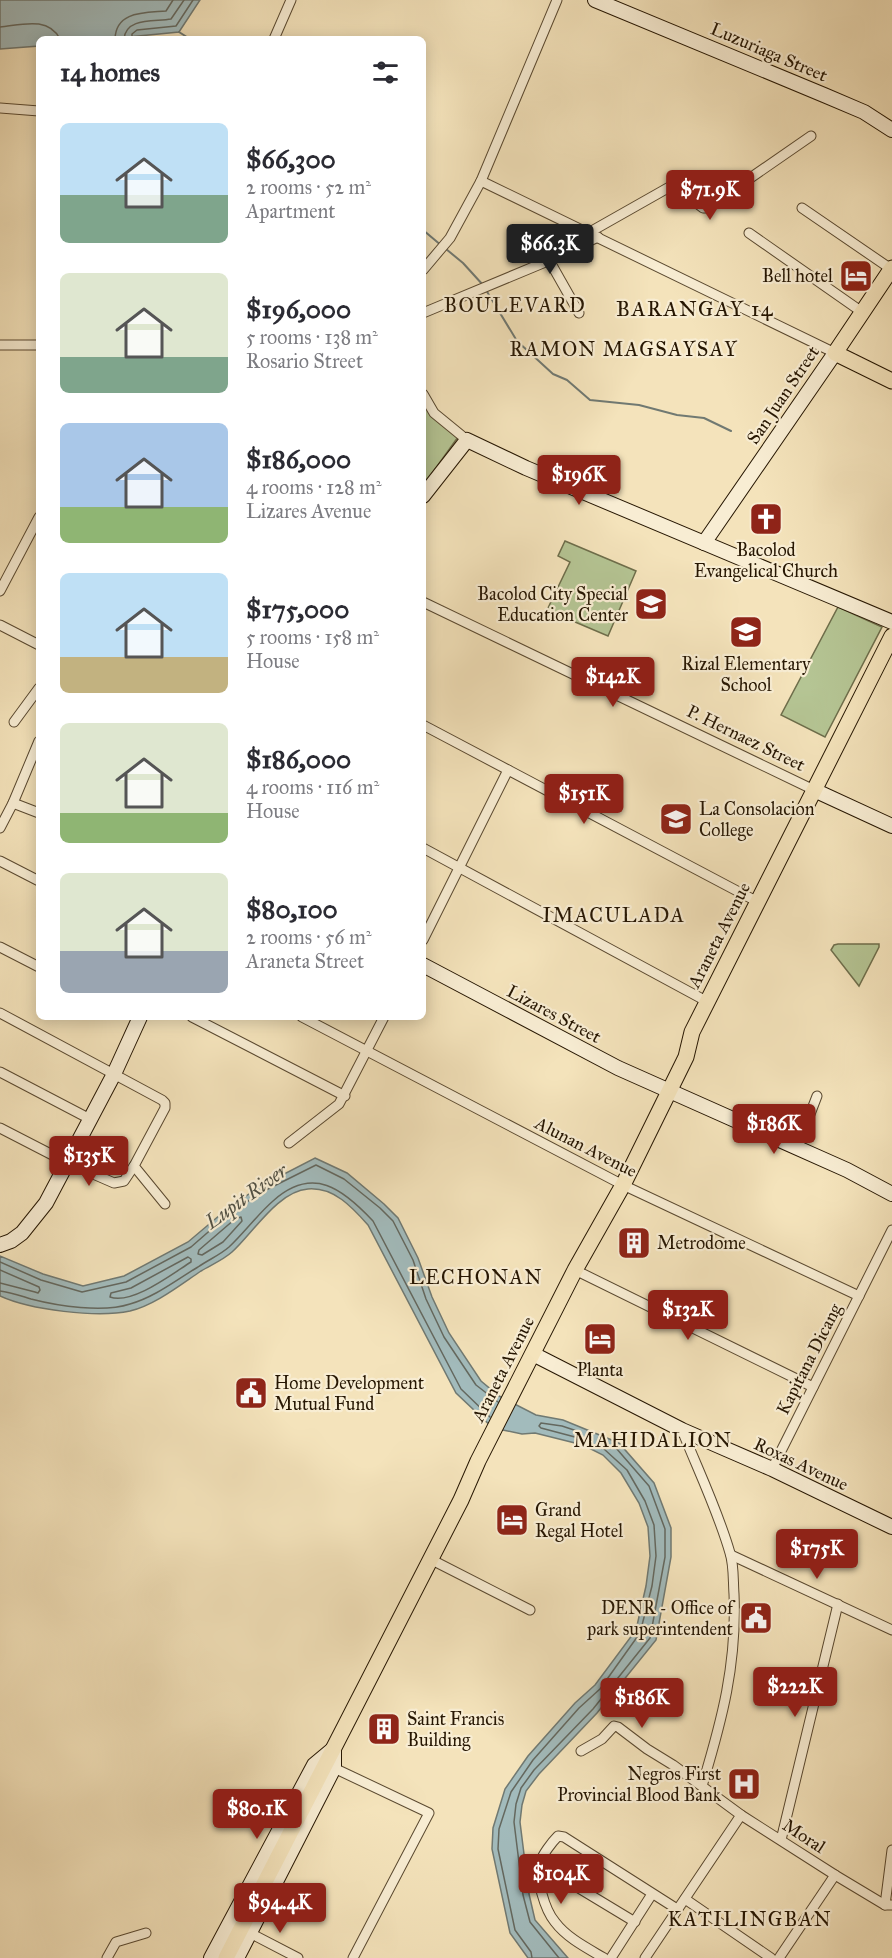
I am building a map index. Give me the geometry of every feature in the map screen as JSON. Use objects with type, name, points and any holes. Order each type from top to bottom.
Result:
[{"type":"main road","name":"San Juan Street","points":[[835,353],[892,269]]},
{"type":"main road","points":[[835,353],[892,381]]},
{"type":"main road","name":"Araneta Avenue","points":[[226,1958],[513,1396],[574,1270],[623,1185],[686,1057],[692,1032],[892,636]]},
{"type":"street","points":[[275,36],[291,0]]},
{"type":"street","points":[[426,267],[450,238],[482,181],[557,0]]},
{"type":"street","name":"Luzuriaga Street","points":[[595,0],[864,112],[892,130]]},
{"type":"street","points":[[0,108],[36,111]]},
{"type":"street","points":[[426,312],[549,260],[673,185],[703,208],[707,208],[811,136]]},
{"type":"street","points":[[482,181],[835,353]]},
{"type":"street","points":[[802,208],[892,269]]},
{"type":"street","points":[[749,233],[862,312]]},
{"type":"street","points":[[549,260],[579,313]]},
{"type":"street","points":[[0,345],[36,345]]},
{"type":"street","name":"San Juan Street","points":[[704,543],[835,353]]},
{"type":"street","points":[[426,399],[434,413],[467,440],[516,463],[892,622]]},
{"type":"street","points":[[426,492],[467,440]]},
{"type":"street","points":[[0,591],[36,523]]},
{"type":"street","name":"P. Hernaez Street","points":[[426,603],[892,826]]},
{"type":"street","points":[[0,625],[36,643]]},
{"type":"street","points":[[14,722],[36,692]]},
{"type":"street","points":[[426,727],[758,902]]},
{"type":"street","points":[[0,828],[36,748]]},
{"type":"street","points":[[426,934],[508,770]]},
{"type":"street","points":[[13,803],[36,812]]},
{"type":"street","points":[[426,850],[708,1002]]},
{"type":"street","points":[[0,861],[36,879]]},
{"type":"street","points":[[0,947],[36,965]]},
{"type":"street","name":"Lizares Street","points":[[426,966],[618,1068],[847,1170],[892,1194]]},
{"type":"street","points":[[0,1013],[165,1103],[165,1108],[134,1166],[124,1181],[118,1183],[68,1163],[0,1128]]},
{"type":"street","points":[[0,1245],[11,1241],[32,1222],[46,1203],[114,1074],[137,1020]]},
{"type":"street","points":[[198,1020],[345,1096]]},
{"type":"street","name":"Alunan Avenue","points":[[308,1020],[623,1185],[859,1296]]},
{"type":"street","points":[[289,1143],[331,1111],[345,1096],[382,1020]]},
{"type":"street","points":[[0,1072],[90,1119]]},
{"type":"street","points":[[797,1148],[818,1096]]},
{"type":"street","points":[[134,1166],[165,1204]]},
{"type":"street","name":"Kapitana Dicang","points":[[772,1469],[892,1230]]},
{"type":"street","points":[[574,1270],[813,1387]]},
{"type":"street","name":"Roxas Avenue","points":[[533,1354],[682,1430],[772,1469],[892,1527]]},
{"type":"street","points":[[682,1430],[730,1555],[734,1608],[730,1677],[720,1729],[702,1786]]},
{"type":"street","points":[[730,1555],[892,1630]]},
{"type":"street","points":[[430,1559],[530,1610]]},
{"type":"street","points":[[781,1840],[838,1604]]},
{"type":"street","name":"Moral","points":[[581,1751],[602,1739],[614,1726],[741,1815],[835,1875],[889,1905]]},
{"type":"street","points":[[237,1958],[333,1768],[334,1749]]},
{"type":"street","points":[[212,1958],[314,1766],[334,1749]]},
{"type":"street","points":[[333,1768],[429,1813],[353,1958]]},
{"type":"street","points":[[645,1958],[741,1815]]},
{"type":"street","points":[[604,1958],[583,1947],[555,1922],[545,1905],[539,1864],[558,1836],[564,1837],[677,1909]]},
{"type":"street","points":[[889,1905],[892,1850]]},
{"type":"street","points":[[539,1864],[635,1922]]},
{"type":"street","points":[[779,1958],[835,1875]]},
{"type":"street","points":[[611,1958],[652,1894]]},
{"type":"street","points":[[685,1899],[771,1958]]},
{"type":"street","points":[[107,1958],[116,1942],[146,1933]]},
{"type":"street","points":[[250,1933],[298,1958]]},
{"type":"green space","points":[[426,404],[458,437],[426,482]]},
{"type":"green space","points":[[565,541],[636,571],[608,636],[547,610],[570,562],[558,556]]},
{"type":"green space","points":[[838,607],[882,627],[825,737],[781,715]]},
{"type":"green space","points":[[879,944],[859,986],[831,950],[834,945]]},
{"type":"water","points":[[0,0],[200,0],[179,32],[138,36],[36,36],[36,46],[0,49]]},
{"type":"water","name":"Lupit River","points":[[315,1158],[347,1173],[398,1218],[418,1258],[432,1297],[449,1333],[481,1381],[499,1396],[536,1415],[563,1420],[619,1443],[654,1483],[671,1528],[671,1557],[656,1640],[597,1713],[539,1774],[526,1791],[522,1805],[520,1822],[529,1894],[535,1920],[568,1958],[528,1958],[510,1933],[492,1849],[493,1828],[505,1789],[528,1756],[575,1703],[595,1685],[636,1630],[650,1556],[648,1527],[639,1503],[621,1473],[603,1455],[583,1445],[535,1433],[522,1434],[493,1428],[456,1393],[368,1225],[349,1205],[326,1191],[308,1189],[286,1197],[228,1255],[167,1294],[130,1311],[100,1314],[46,1309],[0,1296],[0,1256],[43,1274],[83,1286],[124,1276],[188,1242],[227,1209],[259,1187]]},
{"type":"waterway","points":[[179,32],[185,36]]},
{"type":"waterway","points":[[426,233],[442,246]]},
{"type":"waterway","points":[[446,249],[463,263],[483,285]]},
{"type":"waterway","points":[[486,290],[517,341],[553,374],[567,380],[590,400],[639,405],[677,415],[704,418],[731,431]]},
{"type":"place","name":"Bell hotel","points":[[856,276]]},
{"type":"place","name":"Bacolod Evangelical Church","points":[[766,519]]},
{"type":"place","name":"Bacolod City Special Education Center","points":[[651,604]]},
{"type":"place","name":"Rizal Elementary School","points":[[746,632]]},
{"type":"place","name":"La Consolacion College","points":[[676,819]]},
{"type":"place","name":"Metrodome","points":[[634,1243]]},
{"type":"place","name":"Planta","points":[[600,1339]]},
{"type":"place","name":"Home Development Mutual Fund","points":[[251,1393]]},
{"type":"place","name":"Grand Regal Hotel","points":[[512,1520]]},
{"type":"place","name":"DENR - Office of park superintendent","points":[[756,1618]]},
{"type":"place","name":"Saint Francis Building","points":[[384,1729]]},
{"type":"place","name":"Negros First Provincial Blood Bank","points":[[744,1784]]},
{"type":"district","name":"BOULEVARD","points":[[515,305]]},
{"type":"district","name":"BARANGAY 14","points":[[695,309]]},
{"type":"district","name":"RAMON MAGSAYSAY","points":[[624,349]]},
{"type":"district","name":"IMACULADA","points":[[614,915]]},
{"type":"district","name":"LECHONAN","points":[[476,1277]]},
{"type":"district","name":"MAHIDALION","points":[[653,1440]]},
{"type":"district","name":"KATILINGBAN","points":[[750,1919]]}]
